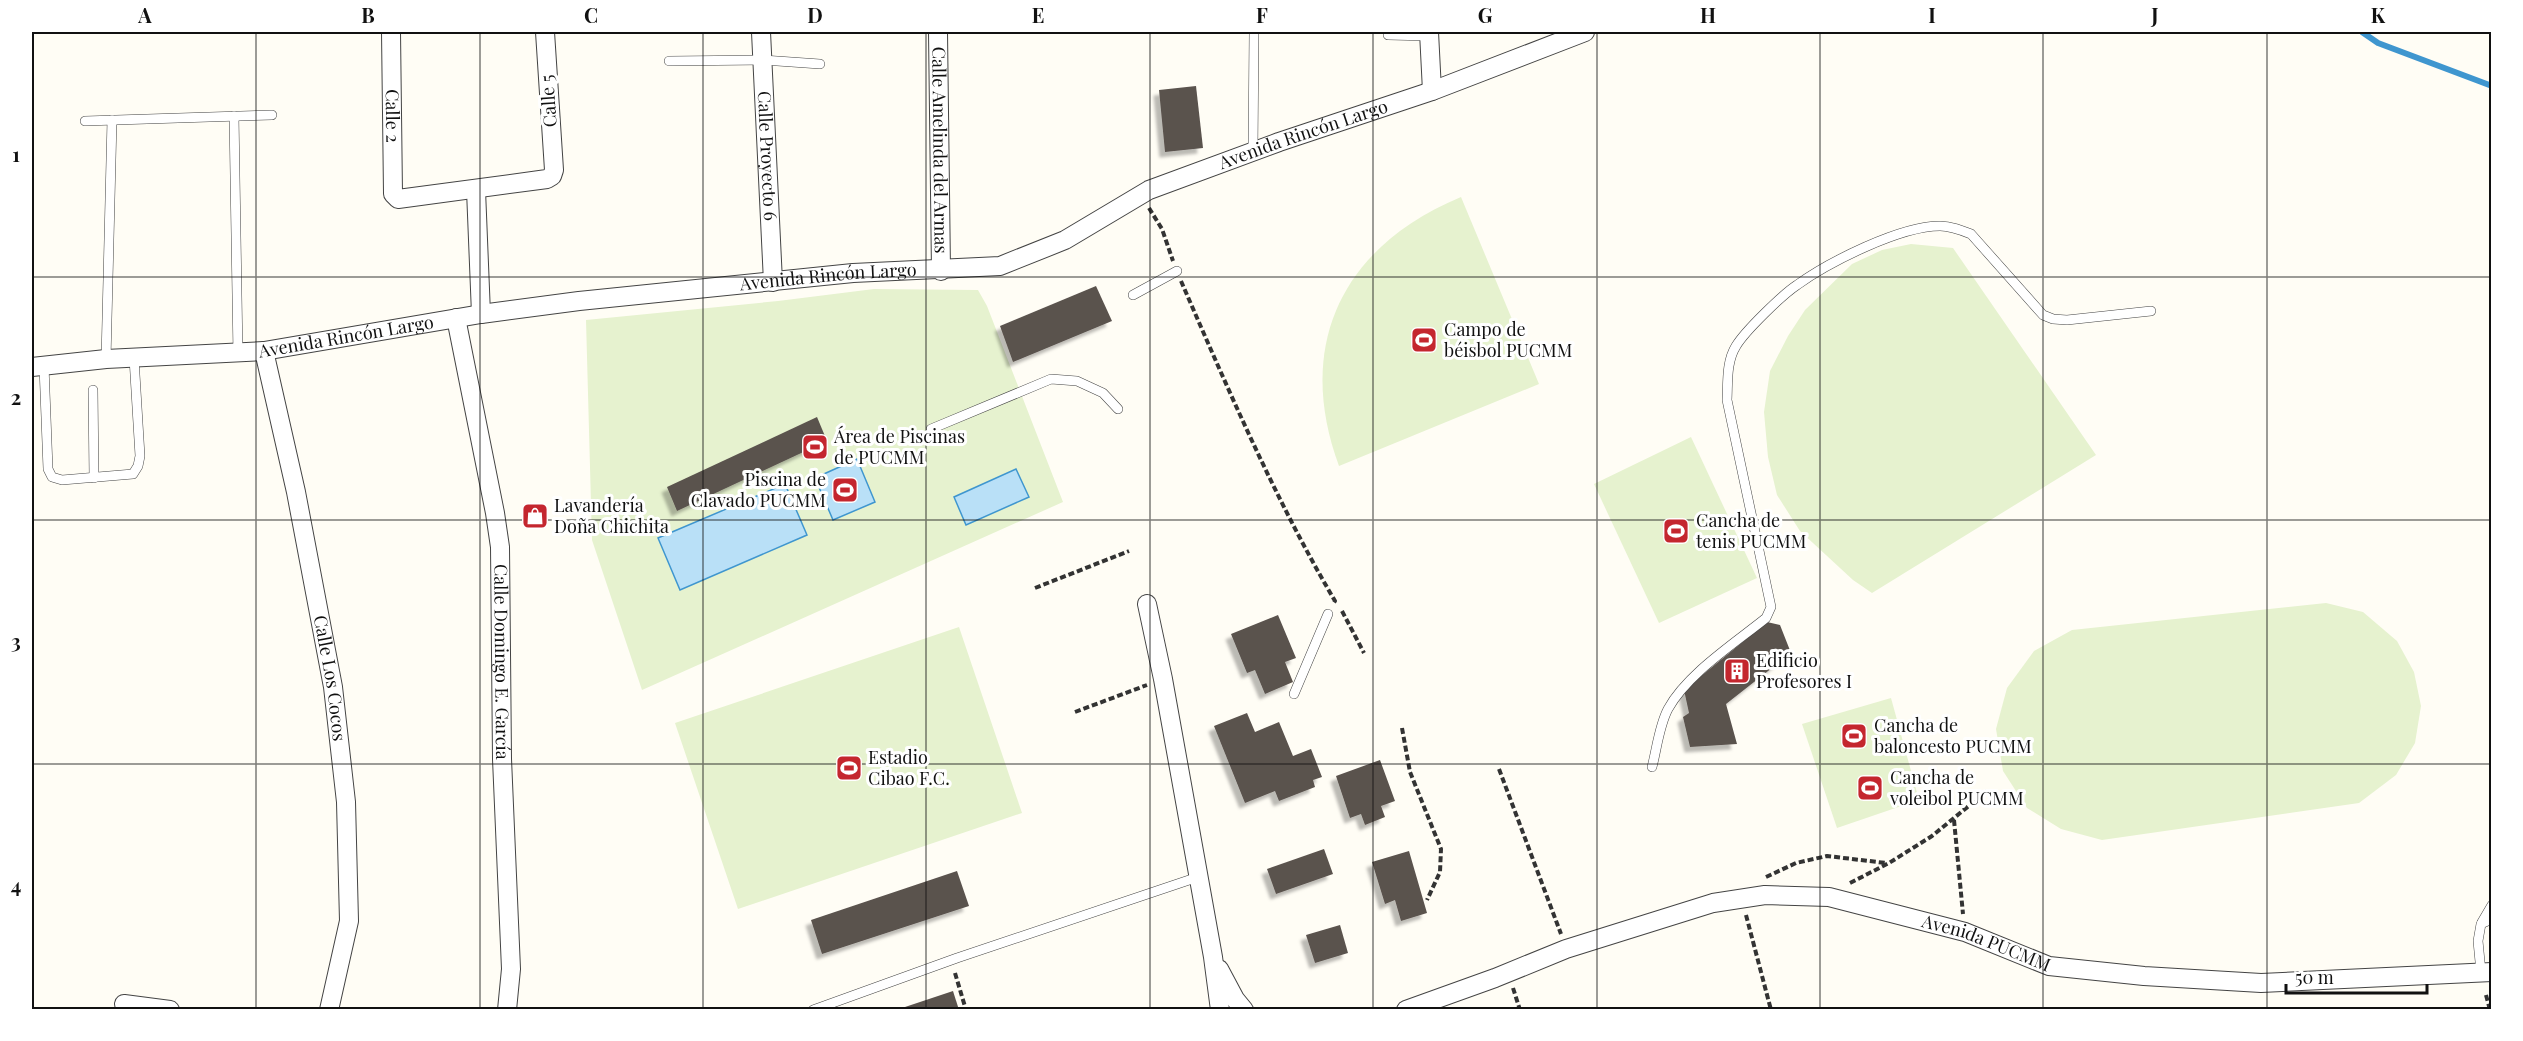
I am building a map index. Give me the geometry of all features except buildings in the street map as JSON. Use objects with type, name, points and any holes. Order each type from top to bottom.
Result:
[{"type":"street","name":"Calle 2","points":[[390,32],[393,194],[398,199],[476,190]]},
{"type":"street","name":"Calle 5","points":[[476,190],[547,179],[552,176],[554,170],[545,32]]},
{"type":"street","name":"Calle Proyecto 6","points":[[761,32],[772,282]]},
{"type":"street","name":"Calle Amelinda del Armas","points":[[938,32],[941,271]]},
{"type":"street","name":"Avenida Rincón Largo","points":[[38,367],[106,359],[238,354],[481,314],[853,273],[941,271],[1000,266],[1065,240],[1140,195],[1253,152],[1432,91],[1586,32]]},
{"type":"street","points":[[1429,34],[1432,91]]},
{"type":"street","points":[[476,190],[481,314]]},
{"type":"street","name":"Calle Domingo E. García","points":[[456,318],[500,547],[502,759],[511,969],[507,1010]]},
{"type":"street","name":"Calle Los Cocos","points":[[264,351],[296,492],[330,675],[346,802],[349,921],[329,1010]]},
{"type":"street","points":[[1147,604],[1213,957],[1220,1010]]},
{"type":"street","name":"Avenida PUCMM","points":[[1406,1010],[1495,978],[1566,949],[1713,903],[1765,895],[1829,897],[1965,932],[2049,966],[2076,969],[2144,976],[2261,983],[2486,972]]},
{"type":"street","points":[[1213,957],[1235,999],[1244,1010]]},
{"type":"street","name":"Avenida PUCMM","points":[[1441,1010],[1495,978]]},
{"type":"street","points":[[124,1004],[170,1010]]},
{"type":"lane","points":[[1253,152],[1254,32]]},
{"type":"lane","points":[[1388,34],[1429,34]]},
{"type":"lane","points":[[669,61],[763,60],[820,64]]},
{"type":"lane","points":[[85,121],[272,115]]},
{"type":"lane","points":[[234,116],[238,354]]},
{"type":"lane","points":[[106,359],[112,120]]},
{"type":"lane","points":[[1652,766],[1662,724],[1675,698],[1706,666],[1766,618],[1771,607],[1727,400],[1728,369],[1735,347],[1772,306],[1796,285],[1883,240],[1912,230],[1940,226],[1959,229],[1971,234],[2043,315],[2053,319],[2067,320],[2151,311]]},
{"type":"lane","points":[[1133,295],[1177,270]]},
{"type":"lane","points":[[38,367],[48,469],[52,477],[62,480],[94,478],[133,474],[138,466],[134,358]]},
{"type":"lane","points":[[931,429],[1051,379],[1077,381],[1103,393],[1119,409]]},
{"type":"lane","points":[[93,390],[94,478]]},
{"type":"lane","points":[[1294,694],[1328,614]]},
{"type":"lane","points":[[813,1010],[950,960],[1198,877]]},
{"type":"lane","points":[[2486,972],[2478,941],[2481,924],[2492,906]]},
{"type":"lane","points":[[2481,924],[2492,919]]},
{"type":"path","points":[[1140,195],[1162,229],[1177,270],[1231,395],[1313,563],[1350,622],[1364,653]]},
{"type":"path","points":[[1035,588],[1129,551]]},
{"type":"path","points":[[1328,614],[1335,601]]},
{"type":"path","points":[[1075,712],[1163,680]]},
{"type":"path","points":[[1402,728],[1410,772],[1441,849],[1440,872],[1427,900]]},
{"type":"path","points":[[1499,769],[1562,935]]},
{"type":"path","points":[[1829,897],[1932,836],[1987,791]]},
{"type":"path","points":[[1953,819],[1964,918]]},
{"type":"path","points":[[1758,881],[1812,858],[1827,856],[1889,863]]},
{"type":"path","points":[[1743,898],[1772,1010]]},
{"type":"path","points":[[950,960],[966,1010]]},
{"type":"path","points":[[2486,995],[2490,1010]]},
{"type":"green space","name":"Campo de béisbol PUCMM","points":[[1461,197],[1539,384],[1339,466],[1326,421],[1322,379],[1327,340],[1339,304],[1359,271],[1386,243],[1420,218]]},
{"type":"green space","points":[[1911,244],[1953,248],[2096,455],[1872,593],[1853,580],[1800,531],[1777,495],[1768,457],[1764,412],[1770,371],[1788,336],[1805,310],[1852,264],[1882,250]]},
{"type":"green space","name":"Área de Piscinas de PUCMM","points":[[874,289],[978,290],[987,306],[1063,502],[642,690],[592,540],[586,320]]},
{"type":"green space","name":"Cancha de tenis PUCMM","points":[[1691,437],[1757,578],[1659,623],[1594,484]]},
{"type":"green space","points":[[2326,603],[2363,612],[2397,641],[2414,672],[2421,706],[2415,743],[2396,775],[2359,803],[2102,840],[2061,829],[2027,808],[2003,771],[1996,729],[2007,688],[2034,651],[2072,630]]},
{"type":"green space","name":"Estadio Cibao F.C.","points":[[959,627],[1022,813],[738,909],[675,723]]},
{"type":"green space","points":[[1891,698],[1919,800],[1837,828],[1802,724]]},
{"type":"water","name":"Piscina de Clavado PUCMM","points":[[857,459],[875,502],[833,520],[815,478]]},
{"type":"water","points":[[1016,469],[1029,497],[966,525],[954,497]]},
{"type":"water","points":[[785,484],[807,535],[680,590],[658,538]]},
{"type":"waterway","points":[[2362,32],[2378,43],[2492,86]]},
{"type":"place","name":"Campo de béisbol PUCMM","points":[[1424,340]]},
{"type":"place","name":"Área de Piscinas de PUCMM","points":[[815,447]]},
{"type":"place","name":"Piscina de Clavado PUCMM","points":[[845,490]]},
{"type":"place","name":"Lavandería Doña Chichita","points":[[535,516]]},
{"type":"place","name":"Cancha de tenis PUCMM","points":[[1676,531]]},
{"type":"place","name":"Edificio Profesores I","points":[[1737,671]]},
{"type":"place","name":"Cancha de baloncesto PUCMM","points":[[1854,736]]},
{"type":"place","name":"Estadio Cibao F.C.","points":[[849,768]]},
{"type":"place","name":"Cancha de voleibol PUCMM","points":[[1870,788]]}]
